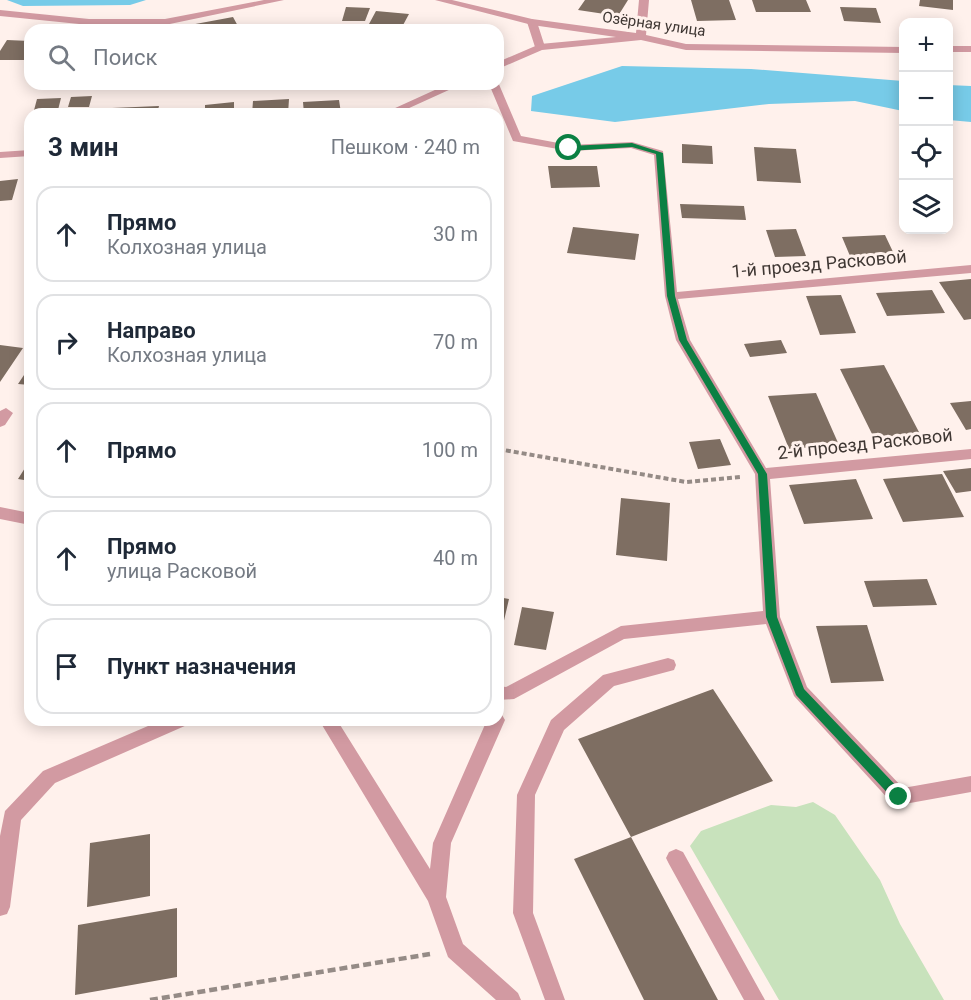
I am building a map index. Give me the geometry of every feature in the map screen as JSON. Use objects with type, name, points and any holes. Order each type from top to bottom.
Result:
[{"type":"street","points":[[0,13],[78,21],[165,22],[279,0]]},
{"type":"street","name":"Озёрная улица","points":[[440,0],[532,22],[641,37],[687,47],[899,50]]},
{"type":"street","points":[[504,63],[540,47],[641,37],[644,0]]},
{"type":"street","points":[[532,22],[540,47]]},
{"type":"street","points":[[953,49],[971,49]]},
{"type":"street","points":[[401,108],[443,90]]},
{"type":"street","points":[[497,90],[517,139],[569,148],[632,145],[659,153],[671,296],[683,340],[762,474],[772,617],[800,691],[899,797],[971,784]]},
{"type":"street","points":[[0,155],[24,153]]},
{"type":"street","name":"1-й проезд Расковой","points":[[671,296],[971,268]]},
{"type":"street","name":"2-й проезд Расковой","points":[[762,474],[971,454]]},
{"type":"street","points":[[0,513],[24,518]]},
{"type":"street","points":[[504,692],[621,633],[772,617]]},
{"type":"street","points":[[555,1000],[524,913],[526,795],[557,725],[609,680],[668,665]]},
{"type":"street","points":[[0,907],[12,817],[49,777],[167,726]]},
{"type":"street","points":[[332,726],[436,897],[455,950],[511,1000]]},
{"type":"street","points":[[436,897],[442,843],[493,726]]},
{"type":"street","points":[[676,858],[755,1000]]},
{"type":"path","points":[[504,450],[686,482],[762,474]]},
{"type":"path","points":[[150,1000],[455,950]]},
{"type":"green space","points":[[813,802],[835,815],[880,880],[900,924],[944,1000],[779,1000],[690,846],[701,831],[771,805],[796,807]]},
{"type":"water","points":[[7,0],[146,0],[130,5],[23,6]]},
{"type":"water","points":[[622,66],[751,69],[899,81],[899,110],[855,101],[769,104],[615,122],[531,111],[532,96]]},
{"type":"water","points":[[953,85],[971,86],[971,122],[953,120]]},
{"type":"building","points":[[585,0],[628,0],[618,16],[578,10]]},
{"type":"building","points":[[691,0],[729,0],[736,20],[697,21]]},
{"type":"building","points":[[752,0],[806,0],[811,12],[756,12]]},
{"type":"building","points":[[920,0],[953,0],[953,10],[919,6]]},
{"type":"building","points":[[346,7],[370,8],[365,21],[342,21]]},
{"type":"building","points":[[840,7],[876,8],[881,23],[844,21]]},
{"type":"building","points":[[376,11],[409,14],[404,24],[369,24]]},
{"type":"building","points":[[233,17],[237,24],[195,24]]},
{"type":"building","points":[[7,40],[24,41],[24,60],[0,60],[0,51]]},
{"type":"building","points":[[92,96],[89,107],[68,107],[71,97]]},
{"type":"building","points":[[61,98],[58,108],[35,108],[37,99]]},
{"type":"building","points":[[289,99],[288,108],[252,108],[253,101]]},
{"type":"building","points":[[339,100],[340,108],[304,108],[303,102]]},
{"type":"building","points":[[234,102],[234,108],[205,108],[205,105]]},
{"type":"building","points":[[159,106],[158,108],[112,108]]},
{"type":"building","points":[[682,144],[712,146],[713,164],[682,163]]},
{"type":"building","points":[[754,147],[796,149],[801,183],[757,181]]},
{"type":"building","points":[[548,166],[597,166],[600,187],[551,188]]},
{"type":"building","points":[[18,179],[12,200],[0,201],[0,181]]},
{"type":"building","points":[[680,204],[744,206],[746,220],[682,218]]},
{"type":"building","points":[[573,227],[639,234],[635,260],[567,253]]},
{"type":"building","points":[[796,229],[806,256],[775,257],[766,230]]},
{"type":"building","points":[[885,235],[894,254],[850,256],[842,237]]},
{"type":"building","points":[[971,279],[971,319],[964,320],[939,282]]},
{"type":"building","points":[[932,290],[945,313],[887,316],[876,293]]},
{"type":"building","points":[[841,295],[856,333],[820,335],[806,296]]},
{"type":"building","points":[[781,340],[787,353],[750,357],[744,344]]},
{"type":"building","points":[[0,345],[23,348],[0,382]]},
{"type":"building","points":[[884,365],[920,434],[874,438],[840,369]]},
{"type":"building","points":[[24,375],[24,384],[18,384]]},
{"type":"building","points":[[816,393],[839,445],[789,449],[768,396]]},
{"type":"building","points":[[971,401],[971,429],[966,430],[950,403]]},
{"type":"building","points":[[720,439],[731,465],[698,469],[689,442]]},
{"type":"building","points":[[971,468],[971,491],[956,493],[943,471]]},
{"type":"building","points":[[24,470],[24,480],[18,479]]},
{"type":"building","points":[[942,474],[964,517],[903,522],[883,479]]},
{"type":"building","points":[[856,479],[873,519],[804,524],[789,485]]},
{"type":"building","points":[[621,498],[670,503],[667,561],[616,555]]},
{"type":"building","points":[[927,579],[937,605],[873,607],[864,581]]},
{"type":"building","points":[[504,598],[509,599],[504,620]]},
{"type":"building","points":[[522,607],[554,612],[546,650],[514,645]]},
{"type":"building","points":[[867,625],[884,681],[831,683],[816,626]]},
{"type":"building","points":[[713,689],[773,781],[631,837],[578,739]]},
{"type":"building","points":[[150,834],[150,896],[87,907],[90,843]]},
{"type":"building","points":[[631,837],[718,1000],[644,1000],[574,859]]},
{"type":"building","points":[[177,908],[177,977],[75,995],[78,925]]},
{"type":"route","points":[[569,148],[632,145],[659,153],[671,296],[683,340],[762,474],[772,617],[800,691],[899,797]]}]
